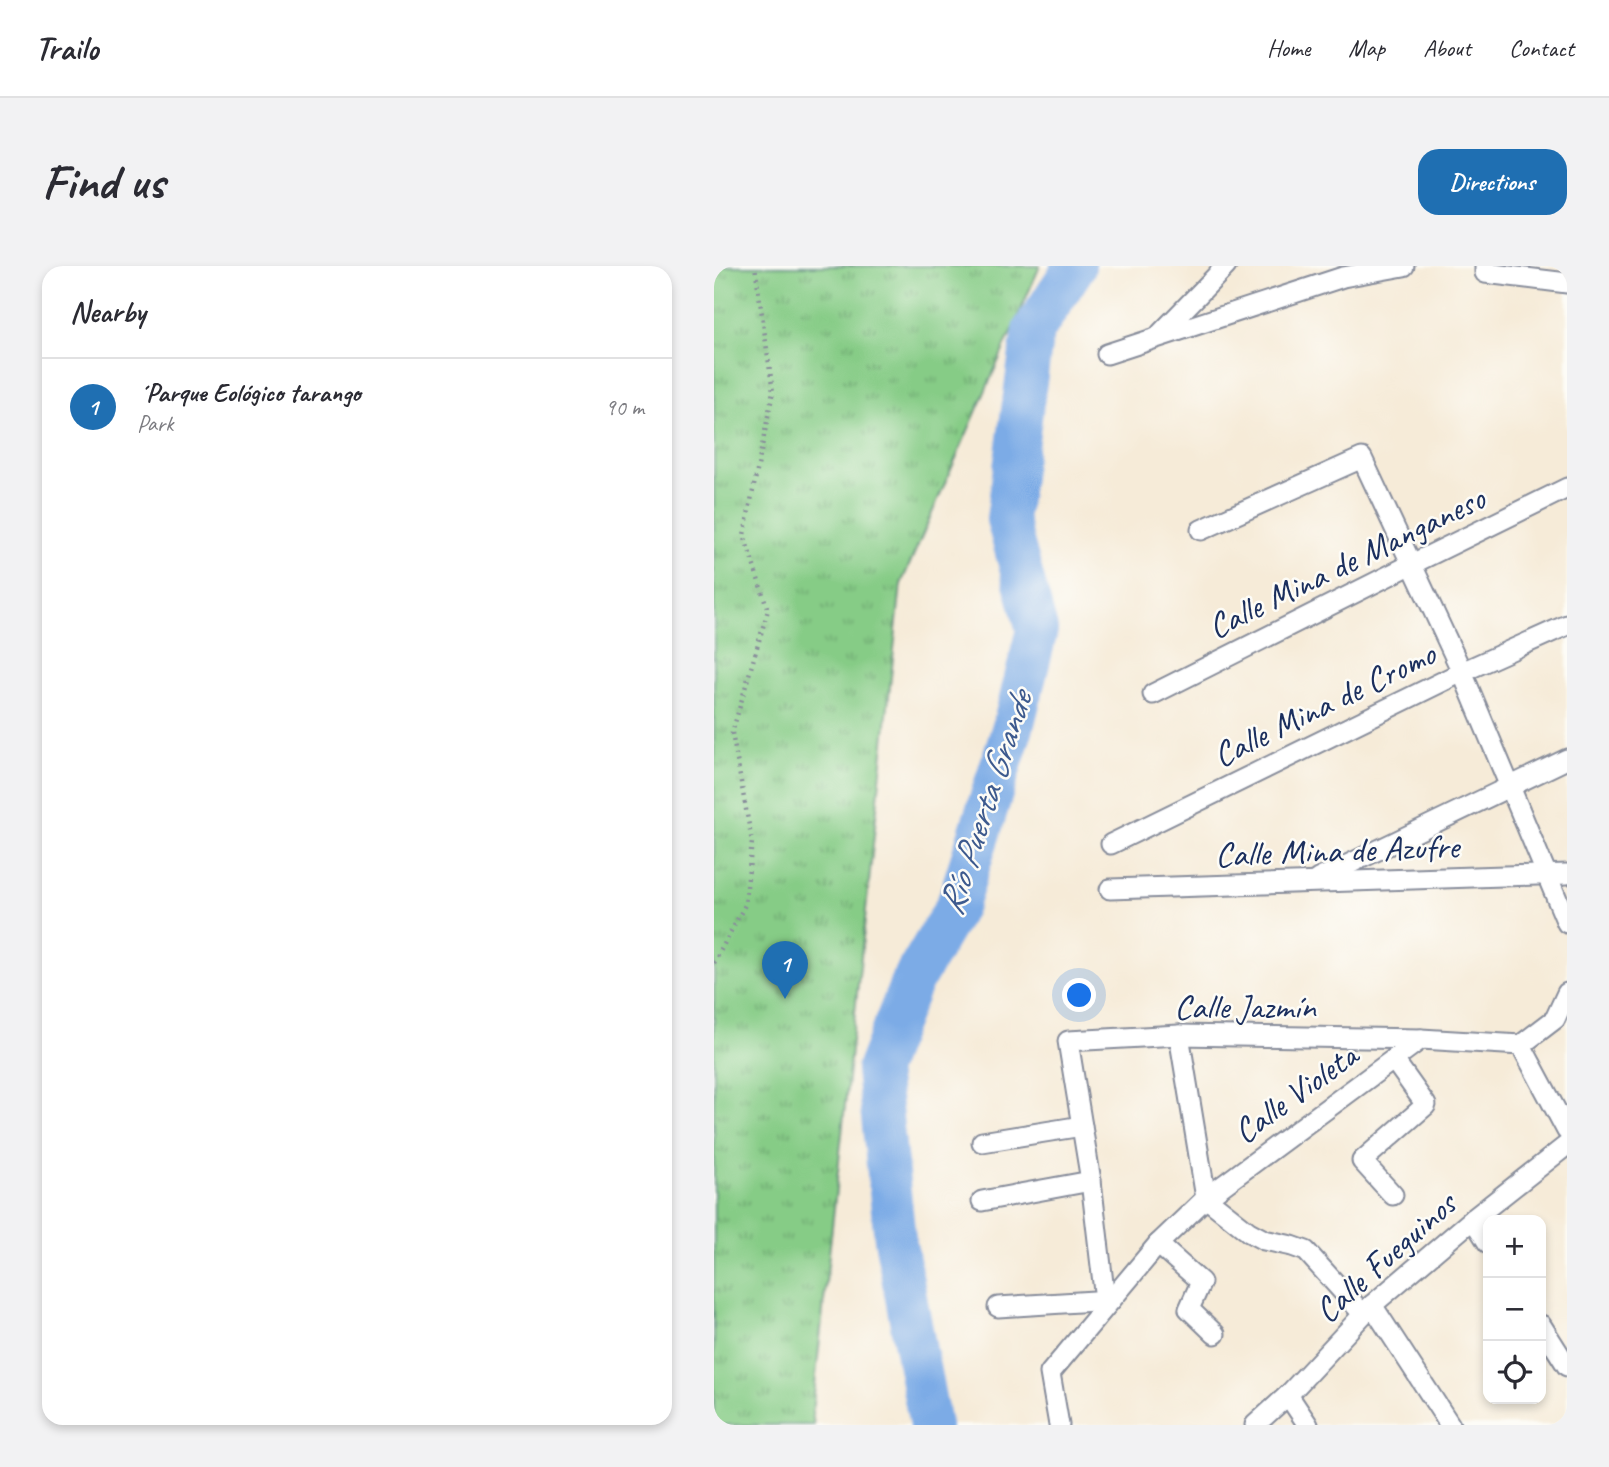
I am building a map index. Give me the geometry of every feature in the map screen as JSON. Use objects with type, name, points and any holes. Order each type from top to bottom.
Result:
[{"type":"street","points":[[1158,337],[1226,266]]},
{"type":"street","points":[[1107,354],[1343,277],[1404,266]]},
{"type":"street","points":[[1485,266],[1485,273],[1567,283]]},
{"type":"street","points":[[1201,530],[1362,458],[1462,672],[1567,923]]},
{"type":"street","name":"Calle Mina de Manganeso","points":[[1153,694],[1567,488]]},
{"type":"street","name":"Calle Mina de Cromo","points":[[1111,844],[1462,672],[1567,625]]},
{"type":"street","points":[[1310,882],[1567,759]]},
{"type":"street","name":"Calle Mina de Azufre","points":[[1110,889],[1567,874]]},
{"type":"street","points":[[1567,993],[1555,1019],[1521,1045],[1567,1131]]},
{"type":"street","points":[[1179,1035],[1206,1198],[1249,1232],[1264,1240],[1306,1251],[1368,1310],[1450,1425]]},
{"type":"street","name":"Calle Jazmín","points":[[1082,1126],[1068,1041],[1179,1035],[1422,1039],[1521,1045]]},
{"type":"street","name":"Calle Violeta","points":[[1059,1425],[1050,1373],[1108,1300],[1158,1244],[1206,1198],[1422,1039]]},
{"type":"street","points":[[1393,1195],[1362,1161],[1426,1105],[1394,1060]]},
{"type":"street","points":[[982,1142],[1082,1126],[1108,1300],[998,1307]]},
{"type":"street","name":"Calle Fueguinos","points":[[1255,1425],[1289,1395],[1368,1310],[1473,1219],[1567,1145]]},
{"type":"street","points":[[982,1201],[1091,1181]]},
{"type":"street","points":[[1473,1219],[1483,1235]]},
{"type":"street","points":[[1158,1244],[1201,1282],[1189,1309],[1215,1334]]},
{"type":"street","points":[[1546,1333],[1567,1366]]},
{"type":"street","points":[[1289,1395],[1307,1425]]},
{"type":"path","points":[[714,963],[745,905],[752,842],[732,733],[768,610],[744,535],[773,391],[755,266]]},
{"type":"green space","points":[[714,266],[1040,266],[901,584],[812,1413],[814,1425],[714,1425]]},
{"type":"waterway","name":"Río Puerta Grande","points":[[930,1425],[895,1239],[877,1070],[911,983],[957,905],[1014,723],[1037,630],[1007,519],[1033,331],[1075,266]]},
{"type":"place","name":"´Parque Eológico tarango","points":[[785,999]]}]
